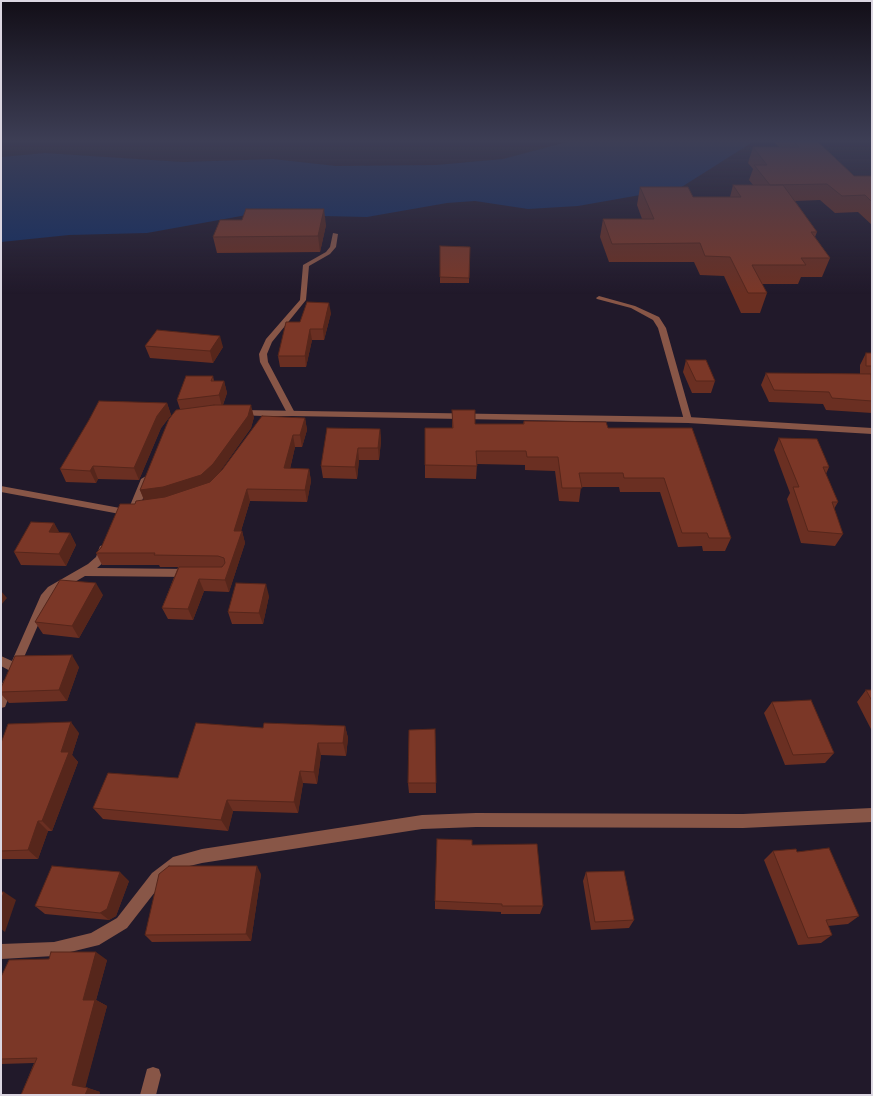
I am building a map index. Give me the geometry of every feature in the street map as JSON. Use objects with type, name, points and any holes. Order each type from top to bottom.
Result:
[{"type":"street","points":[[291,413],[264,362],[263,354],[269,341],[303,300],[306,265],[328,253],[333,247],[335,234]]},
{"type":"street","points":[[599,298],[633,307],[656,319],[662,328],[688,420]]},
{"type":"street","points":[[235,413],[688,420],[872,431]]},
{"type":"street","points":[[250,437],[270,414]]},
{"type":"street","points":[[1,489],[118,515],[138,508],[149,473]]},
{"type":"street","points":[[1,703],[14,667],[45,598],[52,590],[84,572],[100,559],[106,543]]},
{"type":"street","points":[[84,572],[202,574]]},
{"type":"street","points":[[1,661],[14,667]]},
{"type":"street","points":[[1,952],[54,949],[94,940],[122,923],[157,878],[178,862],[202,856],[363,830],[422,822],[476,820],[743,821],[872,815]]},
{"type":"street","points":[[148,1095],[153,1075]]},
{"type":"water","points":[[1,191],[662,191],[578,206],[528,209],[475,201],[447,203],[367,217],[323,216],[280,209],[147,233],[69,235],[1,242]]},
{"type":"building","points":[[642,191],[690,191],[693,197],[741,197],[737,191],[787,191],[817,232],[811,232],[830,258],[801,258],[806,265],[752,265],[767,293],[748,293],[730,257],[705,256],[700,243],[612,244],[603,219],[654,219]]},
{"type":"building","points":[[836,191],[872,191],[872,202],[865,195],[842,196]]},
{"type":"building","points":[[246,209],[324,209],[318,236],[213,237],[220,220],[242,220]]},
{"type":"building","points":[[440,246],[470,247],[469,278],[440,277]]},
{"type":"building","points":[[307,302],[329,303],[323,329],[310,329],[305,356],[278,356],[286,322],[300,322]]},
{"type":"building","points":[[157,330],[220,336],[210,351],[145,346]]},
{"type":"building","points":[[866,353],[872,353],[872,366],[866,366]]},
{"type":"building","points":[[686,360],[706,360],[715,381],[696,381]]},
{"type":"building","points":[[766,373],[871,374],[872,401],[832,398],[829,392],[774,390]]},
{"type":"building","points":[[186,376],[213,376],[211,381],[224,381],[219,395],[177,400]]},
{"type":"building","points":[[99,401],[167,403],[157,416],[134,468],[93,466],[90,471],[60,469],[89,420]]},
{"type":"building","points":[[214,405],[251,405],[248,416],[213,464],[201,475],[163,487],[140,490],[169,419],[176,410]]},
{"type":"building","points":[[452,410],[475,410],[475,424],[524,424],[524,421],[606,422],[608,428],[692,428],[731,538],[709,538],[707,533],[682,533],[664,478],[624,478],[623,473],[579,473],[582,488],[562,488],[558,457],[527,457],[526,451],[476,451],[477,466],[425,465],[425,428],[453,428]]},
{"type":"building","points":[[262,416],[305,418],[300,435],[293,435],[284,468],[309,469],[305,490],[247,489],[234,531],[242,531],[225,580],[199,579],[188,609],[162,608],[179,567],[222,567],[225,563],[224,558],[218,556],[154,555],[155,553],[96,553],[101,548],[120,504],[135,504],[136,501],[165,497],[210,482],[222,470]]},
{"type":"building","points":[[327,428],[380,429],[378,448],[358,448],[355,467],[321,466]]},
{"type":"building","points":[[779,438],[817,439],[829,467],[823,467],[838,502],[832,502],[843,534],[808,531],[793,487],[799,487]]},
{"type":"building","points":[[31,522],[54,523],[49,532],[70,533],[59,554],[14,552]]},
{"type":"building","points":[[60,580],[96,583],[72,626],[35,622]]},
{"type":"building","points":[[236,583],[266,584],[259,613],[228,612]]},
{"type":"building","points":[[72,655],[59,690],[1,692],[15,656]]},
{"type":"building","points":[[866,690],[872,690],[872,701]]},
{"type":"building","points":[[811,700],[834,753],[793,755],[772,702]]},
{"type":"building","points":[[71,722],[61,752],[69,752],[42,821],[38,821],[28,850],[1,851],[1,743],[8,724]]},
{"type":"building","points":[[196,723],[263,728],[264,723],[345,726],[343,743],[318,743],[314,772],[300,771],[294,802],[227,800],[221,820],[93,808],[108,773],[178,778]]},
{"type":"building","points":[[435,729],[436,783],[408,783],[409,730]]},
{"type":"building","points":[[437,839],[472,840],[472,845],[537,844],[543,906],[502,906],[502,904],[435,901]]},
{"type":"building","points":[[829,848],[859,916],[826,920],[832,935],[808,938],[773,851],[796,849],[797,852]]},
{"type":"building","points":[[52,866],[120,872],[107,909],[100,913],[35,906]]},
{"type":"building","points":[[169,866],[257,866],[246,934],[145,935],[159,874]]},
{"type":"building","points":[[624,871],[634,920],[595,922],[586,872]]},
{"type":"building","points":[[51,952],[96,952],[83,1000],[95,1000],[72,1085],[88,1088],[85,1095],[21,1095],[37,1058],[1,1059],[1,977],[9,960],[49,959]]}]
